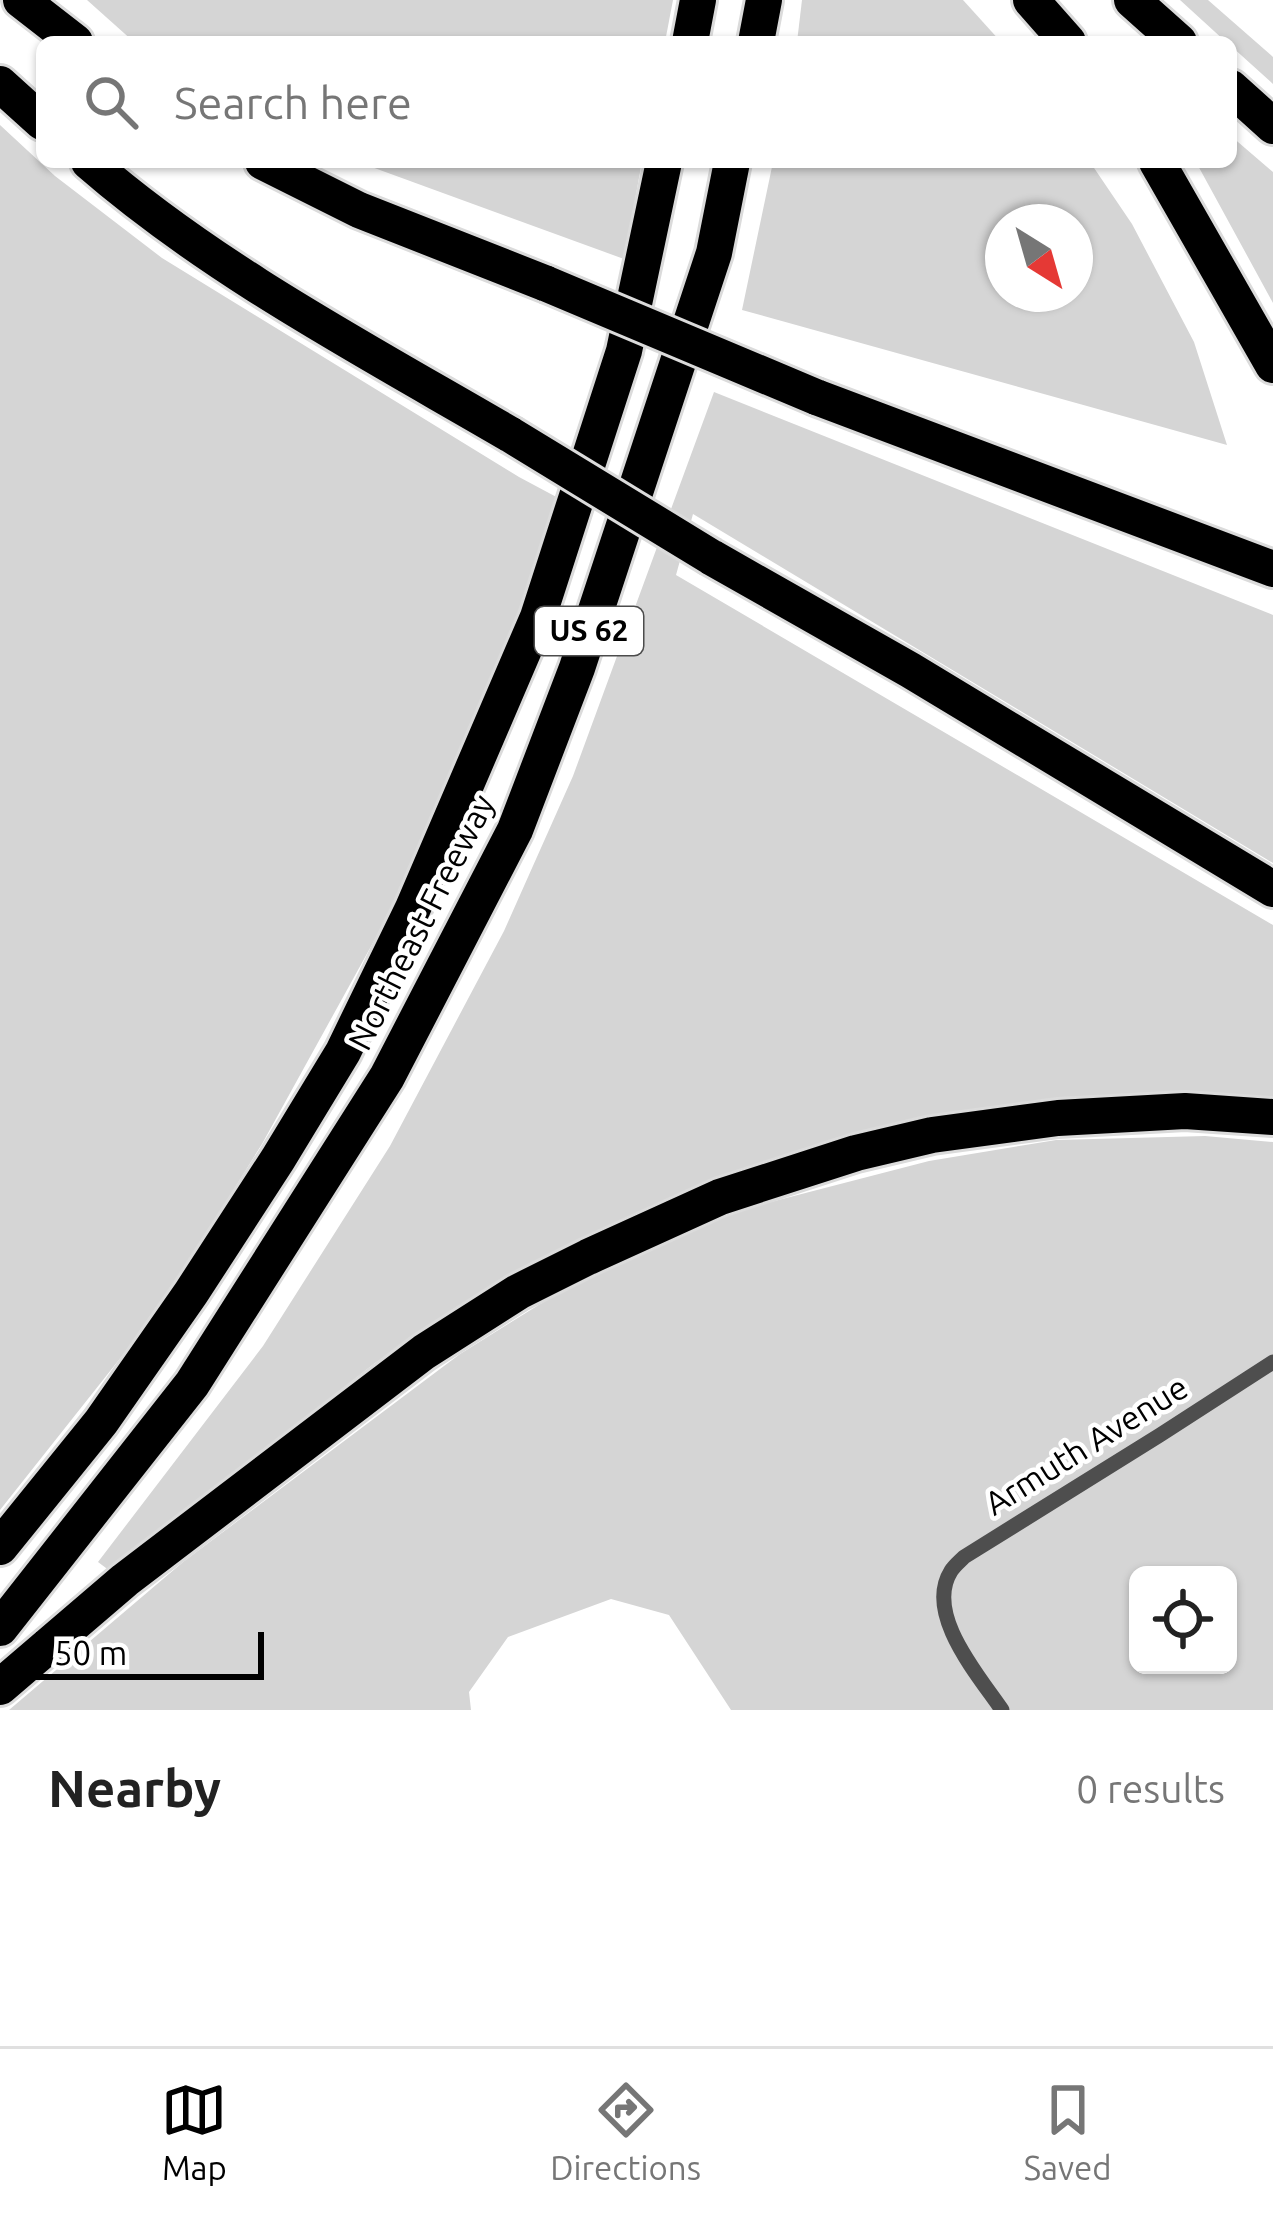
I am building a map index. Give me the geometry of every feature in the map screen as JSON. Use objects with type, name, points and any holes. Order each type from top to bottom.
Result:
[{"type":"highway","points":[[20,0],[67,36]]},
{"type":"highway","points":[[691,36],[698,0]]},
{"type":"highway","points":[[757,36],[764,0]]},
{"type":"highway","points":[[1031,0],[1063,36]]},
{"type":"highway","points":[[1132,0],[1172,36]]},
{"type":"highway","points":[[0,84],[36,117]]},
{"type":"highway","points":[[1237,93],[1273,126]]},
{"type":"highway","points":[[96,168],[188,238],[286,302],[1273,889]]},
{"type":"highway","points":[[274,168],[358,210],[816,397],[1273,569]]},
{"type":"highway","points":[[0,1547],[101,1423],[204,1274],[343,1052],[413,908],[538,617],[624,351],[663,168]]},
{"type":"highway","name":"Northeast Freeway","points":[[0,1628],[192,1384],[387,1077],[515,830],[577,668],[714,253],[731,168]]},
{"type":"highway","points":[[1160,168],[1273,365]]},
{"type":"highway","points":[[0,1687],[125,1580],[424,1352],[518,1292],[720,1197],[856,1153],[932,1135],[1058,1118],[1185,1111],[1273,1117]]},
{"type":"lane","name":"Armuth Avenue","points":[[1002,1710],[959,1649],[945,1610],[950,1571],[964,1557],[1273,1362]]},
{"type":"shaded area","points":[[87,0],[673,0],[666,36],[127,36]]},
{"type":"shaded area","points":[[802,0],[963,0],[996,36],[798,36]]},
{"type":"shaded area","points":[[1180,0],[1208,0],[1273,57],[1273,84],[1237,51],[1237,36],[1219,36]]},
{"type":"shaded area","points":[[0,125],[36,158],[36,168],[46,168],[162,258],[562,500],[507,648],[417,863],[262,1144],[160,1308],[0,1510]]},
{"type":"shaded area","points":[[1237,141],[1273,172],[1273,303],[1199,168],[1237,168]]},
{"type":"shaded area","points":[[374,168],[641,168],[624,259]]},
{"type":"shaded area","points":[[772,168],[1094,168],[1132,224],[1194,342],[1227,445],[742,310]]},
{"type":"shaded area","points":[[714,392],[1273,615],[1273,863],[693,514],[676,575],[1273,925],[1273,1103],[1174,1098],[949,1113],[770,1162],[535,1263],[375,1363],[110,1571],[98,1562],[263,1346],[390,1146],[504,931],[573,776]]},
{"type":"shaded area","points":[[1205,1136],[1273,1142],[1273,1710],[731,1710],[669,1615],[611,1599],[508,1637],[469,1692],[471,1710],[9,1710],[183,1562],[460,1354],[566,1288],[740,1210],[929,1161],[1056,1140]]}]
